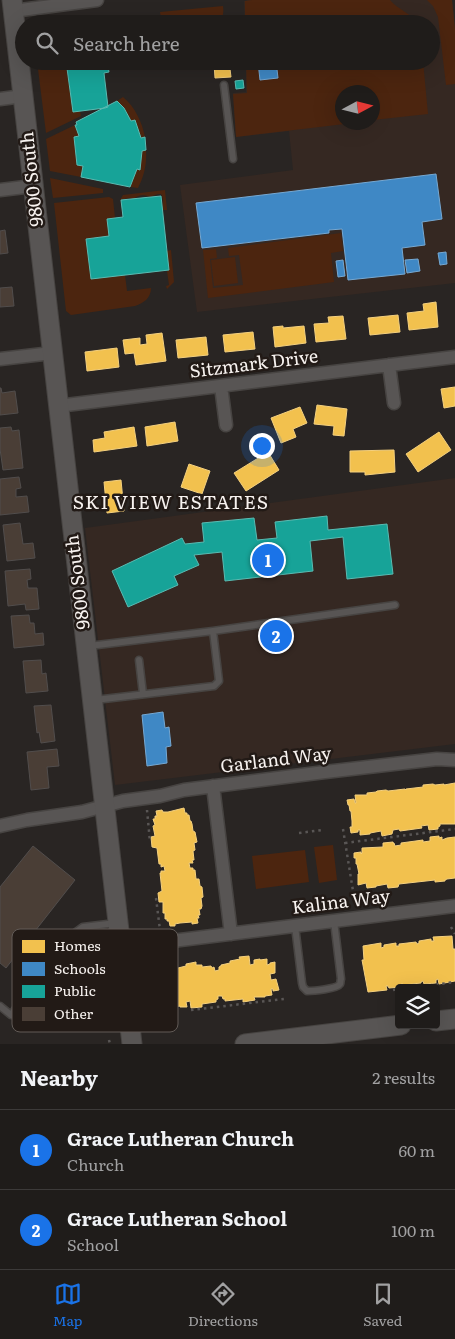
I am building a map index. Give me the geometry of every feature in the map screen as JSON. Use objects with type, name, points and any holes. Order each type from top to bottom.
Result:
[{"type":"street","points":[[12,5],[97,0]]},
{"type":"street","name":"9800 South","points":[[12,5],[15,30]]},
{"type":"street","name":"9800 South","points":[[20,70],[118,929]]},
{"type":"street","points":[[0,99],[23,96]]},
{"type":"street","points":[[0,190],[33,186]]},
{"type":"street","points":[[0,359],[52,352]]},
{"type":"street","name":"Sitzmark Drive","points":[[58,406],[455,357]]},
{"type":"street","points":[[389,365],[394,403]]},
{"type":"street","points":[[221,386],[226,425]]},
{"type":"street","name":"Garland Way","points":[[0,826],[82,812],[123,801],[160,796],[184,790],[437,759],[455,760]]},
{"type":"street","points":[[213,786],[231,934]]},
{"type":"street","name":"Kalina Way","points":[[178,936],[231,934],[455,906]]},
{"type":"street","points":[[440,1021],[455,1019]]},
{"type":"street","points":[[245,1044],[395,1026]]},
{"type":"lane","points":[[224,85],[233,159]]},
{"type":"lane","points":[[86,646],[212,631],[395,605]]},
{"type":"lane","points":[[92,700],[214,686],[219,680],[212,631]]},
{"type":"lane","points":[[138,660],[143,694]]},
{"type":"lane","points":[[295,926],[302,983],[307,990],[313,991],[333,988],[340,984],[334,921]]},
{"type":"lane","points":[[80,929],[83,927],[117,923]]},
{"type":"lane","points":[[0,1006],[11,1015],[12,1014]]},
{"type":"path","points":[[147,810],[150,842]]},
{"type":"path","points":[[343,829],[354,897]]},
{"type":"path","points":[[345,843],[455,829]]},
{"type":"path","points":[[299,833],[322,830]]},
{"type":"path","points":[[156,898],[161,929]]},
{"type":"path","points":[[451,927],[455,934]]},
{"type":"path","points":[[440,984],[455,982]]},
{"type":"path","points":[[191,1010],[284,999]]},
{"type":"shaded area","points":[[390,0],[409,15],[245,15],[245,1]]},
{"type":"shaded area","points":[[427,0],[452,0],[455,29],[455,84],[446,85],[440,34],[440,15],[437,15],[433,6]]},
{"type":"shaded area","points":[[452,0],[455,25],[455,283],[197,312],[180,185],[293,170],[289,131],[236,137],[233,93],[246,92],[246,70],[440,70],[440,15],[245,15],[244,1]]},
{"type":"shaded area","points":[[223,6],[223,15],[160,15],[160,12]]},
{"type":"shaded area","points":[[38,70],[67,70],[73,112],[80,111],[81,116],[46,133]]},
{"type":"shaded area","points":[[246,70],[424,70],[428,114],[380,119],[380,85],[335,85],[335,125],[236,137],[233,94],[247,93]]},
{"type":"shaded area","points":[[123,97],[137,115],[145,137],[141,138],[135,121],[131,121],[124,108],[117,101]]},
{"type":"shaded area","points":[[75,125],[79,136],[74,137],[77,165],[83,166],[81,177],[50,171],[46,139]]},
{"type":"shaded area","points":[[146,150],[145,165],[138,188],[130,187],[137,169],[140,169],[142,151]]},
{"type":"shaded area","points":[[50,178],[103,189],[103,193],[53,198]]},
{"type":"shaded area","points":[[165,190],[167,210],[163,210],[161,194],[150,197],[141,195],[133,199],[120,200],[123,195]]},
{"type":"shaded area","points":[[109,197],[113,199],[115,218],[107,219],[109,236],[86,239],[91,278],[125,275],[127,291],[151,288],[150,295],[144,302],[135,306],[71,315],[66,311],[54,203]]},
{"type":"shaded area","points":[[341,233],[343,251],[331,253],[334,282],[208,298],[203,250],[216,249],[217,258],[210,259],[213,288],[243,285],[239,255],[229,256],[228,248]]},
{"type":"shaded area","points":[[171,250],[174,282],[167,289],[166,286],[169,285],[167,271],[169,270],[167,251]]},
{"type":"shaded area","points":[[235,257],[238,283],[214,286],[211,260]]},
{"type":"shaded area","points":[[455,478],[455,744],[115,785],[85,528]]},
{"type":"shaded area","points":[[333,845],[337,880],[319,883],[314,847]]},
{"type":"shaded area","points":[[305,850],[309,882],[256,889],[252,856]]},
{"type":"building: Homes","points":[[214,70],[230,70],[231,77],[215,78]]},
{"type":"building: Homes","points":[[436,302],[438,327],[409,330],[407,313],[424,311],[423,304]]},
{"type":"building: Homes","points":[[398,315],[400,332],[370,335],[368,318]]},
{"type":"building: Homes","points":[[343,316],[346,339],[316,342],[314,324],[329,323],[328,317]]},
{"type":"building: Homes","points":[[283,326],[283,328],[304,326],[306,343],[275,347],[273,327]]},
{"type":"building: Homes","points":[[253,332],[255,349],[225,352],[223,335]]},
{"type":"building: Homes","points":[[162,333],[166,361],[136,365],[134,353],[125,354],[123,340],[140,338],[140,345],[147,344],[146,335]]},
{"type":"building: Homes","points":[[206,337],[208,355],[178,358],[176,340]]},
{"type":"building: Homes","points":[[117,348],[119,367],[87,371],[85,352]]},
{"type":"building: Homes","points":[[455,387],[455,406],[444,408],[441,389]]},
{"type":"building: Homes","points":[[317,405],[347,409],[344,436],[333,435],[334,426],[314,424]]},
{"type":"building: Homes","points":[[300,407],[307,423],[293,429],[296,437],[281,443],[271,418]]},
{"type":"building: Homes","points":[[175,422],[178,441],[147,446],[145,427]]},
{"type":"building: Homes","points":[[134,427],[137,446],[94,452],[93,440],[105,438],[104,432]]},
{"type":"building: Homes","points":[[439,432],[451,450],[418,472],[406,454]]},
{"type":"building: Homes","points":[[394,450],[395,472],[365,475],[365,472],[350,472],[350,451]]},
{"type":"building: Homes","points":[[268,452],[279,470],[246,491],[234,473]]},
{"type":"building: Homes","points":[[189,464],[210,471],[202,494],[181,487]]},
{"type":"building: Homes","points":[[121,480],[124,511],[107,513],[104,482]]},
{"type":"building: Homes","points":[[455,783],[455,824],[440,824],[438,829],[429,830],[428,825],[421,826],[422,828],[400,831],[399,829],[393,830],[392,834],[382,836],[381,831],[360,835],[360,830],[351,833],[351,811],[347,800],[354,799],[356,803],[355,795],[367,795],[367,793],[386,790],[406,790],[423,787],[423,785]]},
{"type":"building: Homes","points":[[184,808],[185,813],[189,815],[197,842],[194,843],[193,863],[189,863],[190,868],[195,870],[196,879],[199,879],[200,886],[202,887],[202,906],[199,909],[198,923],[180,923],[170,926],[169,921],[165,919],[165,913],[163,913],[163,902],[159,902],[158,893],[162,891],[160,873],[165,871],[164,866],[161,867],[161,864],[159,864],[157,848],[152,847],[151,837],[155,836],[153,819],[157,816],[156,811],[168,812]]},
{"type":"building: Homes","points":[[439,836],[439,838],[442,837],[442,840],[455,837],[455,878],[445,881],[435,882],[435,880],[399,884],[398,887],[388,888],[387,884],[367,888],[366,883],[358,885],[359,874],[354,853],[361,852],[361,854],[362,848],[383,847],[383,843],[393,842],[395,846],[401,845],[401,843],[430,841],[430,837]]},
{"type":"building: Homes","points":[[452,936],[453,949],[455,949],[455,981],[439,984],[438,979],[436,983],[424,984],[423,981],[412,984],[395,984],[395,988],[386,986],[387,990],[368,992],[362,960],[364,960],[363,946],[381,943],[381,948],[384,945],[396,943],[396,946],[416,942],[417,944],[419,941],[431,939],[431,941],[434,941],[433,937]]},
{"type":"building: Homes","points":[[249,956],[250,965],[254,964],[254,960],[260,959],[267,959],[267,965],[275,962],[275,973],[270,974],[271,980],[276,979],[279,990],[273,991],[271,989],[272,995],[254,997],[255,1000],[243,1002],[243,999],[225,1001],[222,996],[218,996],[216,1002],[202,1004],[202,1007],[191,1008],[190,1001],[186,1002],[187,1007],[178,1006],[178,968],[196,962],[196,965],[202,965],[202,967],[214,967],[215,971],[219,970],[221,965],[240,959],[239,957]]},
{"type":"building: Schools","points":[[259,70],[277,70],[278,78],[260,80]]},
{"type":"building: Schools","points":[[436,174],[442,219],[422,222],[425,245],[402,248],[405,274],[348,280],[342,229],[329,230],[329,233],[202,248],[196,203]]},
{"type":"building: Schools","points":[[446,252],[447,264],[440,265],[438,253]]},
{"type":"building: Schools","points":[[418,259],[420,271],[407,273],[405,260]]},
{"type":"building: Schools","points":[[343,260],[345,276],[338,277],[336,261]]},
{"type":"building: Schools","points":[[163,712],[165,728],[169,727],[171,746],[166,747],[167,763],[147,766],[142,715]]},
{"type":"building: Public","points":[[67,70],[109,70],[109,72],[104,73],[108,107],[73,112]]},
{"type":"building: Public","points":[[243,80],[244,88],[236,89],[235,81]]},
{"type":"building: Public","points":[[117,101],[124,108],[131,121],[135,120],[141,138],[145,137],[146,150],[142,151],[140,170],[137,169],[130,187],[81,177],[83,166],[77,165],[74,137],[79,136],[75,125],[77,125],[76,122]]},
{"type":"building: Public","points":[[161,196],[169,270],[91,279],[86,239],[109,236],[107,219],[123,217],[121,200]]},
{"type":"building: Public","points":[[327,516],[328,530],[387,524],[393,574],[347,579],[343,537],[310,541],[313,571],[225,581],[222,552],[194,555],[199,565],[174,576],[178,585],[128,607],[112,571],[182,538],[185,544],[204,542],[202,523],[254,518],[257,540],[277,538],[275,522]]},
{"type":"building: Other","points":[[5,230],[8,253],[0,254],[0,231]]},
{"type":"building: Other","points":[[12,287],[14,306],[0,307],[0,288]]},
{"type":"building: Other","points":[[0,388],[2,393],[15,391],[18,413],[0,415]]},
{"type":"building: Other","points":[[11,427],[12,431],[19,430],[23,468],[3,470],[0,428]]},
{"type":"building: Other","points":[[19,477],[21,488],[16,489],[16,497],[27,496],[29,512],[0,515],[0,479]]},
{"type":"building: Other","points":[[20,523],[23,544],[33,543],[35,558],[7,561],[3,525]]},
{"type":"building: Other","points":[[30,569],[31,579],[27,580],[28,588],[37,588],[39,609],[26,610],[25,604],[8,606],[5,571]]},
{"type":"building: Other","points":[[29,615],[30,623],[34,623],[35,634],[43,633],[44,645],[14,648],[11,616]]},
{"type":"building: Other","points":[[41,660],[42,674],[46,673],[48,691],[26,693],[23,661]]},
{"type":"building: Other","points":[[51,705],[55,741],[41,743],[39,732],[37,733],[34,706]]},
{"type":"building: Other","points":[[57,749],[59,766],[47,767],[49,788],[31,790],[27,752]]},
{"type":"building: Other","points":[[33,846],[75,880],[37,929],[12,929],[12,960],[6,968],[0,963],[0,887]]},
{"type":"place","name":"Grace Lutheran Church","points":[[268,560]]},
{"type":"place","name":"Grace Lutheran School","points":[[276,636]]},
{"type":"district","name":"SKI VIEW ESTATES","points":[[171,502]]}]
